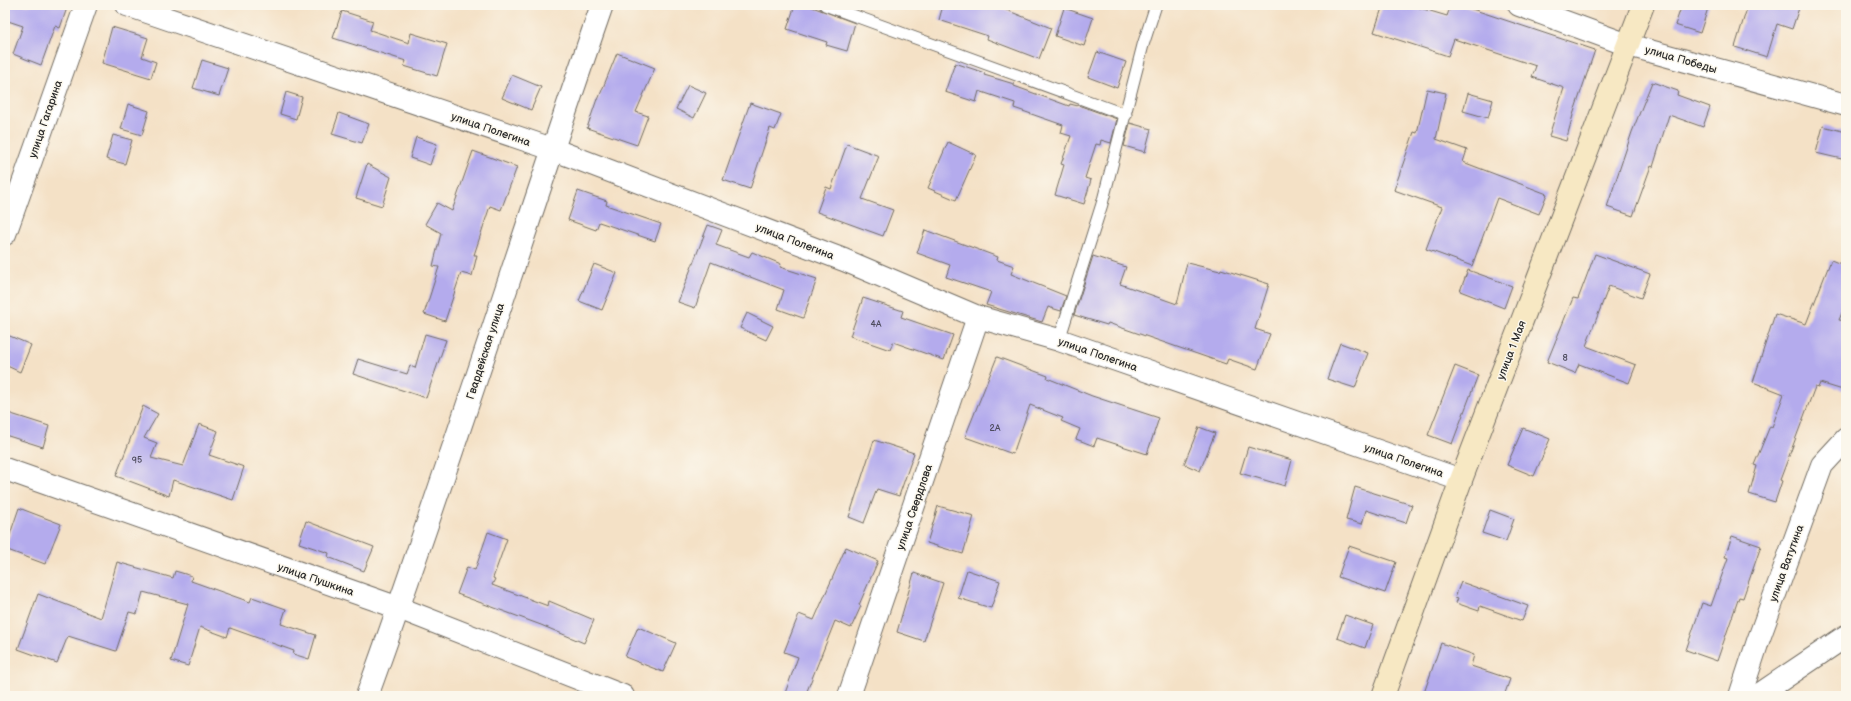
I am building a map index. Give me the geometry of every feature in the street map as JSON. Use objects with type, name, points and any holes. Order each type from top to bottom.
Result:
[{"type":"main road","name":"улица 1 Мая","points":[[1383,696],[1461,480],[1643,5]]},
{"type":"street","name":"улица Гагарина","points":[[5,234],[86,5]]},
{"type":"street","name":"улица Полегина","points":[[127,5],[552,149],[844,260],[978,317],[1059,340],[1461,480]]},
{"type":"street","name":"Гвардейская улица","points":[[367,696],[399,608],[552,149],[602,5]]},
{"type":"street","name":"улица Победы","points":[[1519,5],[1628,45],[1846,105]]},
{"type":"street","name":"улица Свердлова","points":[[849,696],[978,317]]},
{"type":"street","name":"улица Ватутина","points":[[1740,696],[1758,641],[1822,465],[1846,439]]},
{"type":"street","name":"улица Пушкина","points":[[5,469],[399,608],[623,696]]},
{"type":"street","points":[[1756,696],[1846,636]]},
{"type":"lane","points":[[825,5],[1126,115]]},
{"type":"lane","points":[[1059,340],[1102,204],[1143,45],[1156,5]]},
{"type":"building","points":[[5,5],[68,5],[60,28],[55,26],[41,65],[13,54],[23,26],[5,20]]},
{"type":"building","points":[[795,5],[807,5],[855,23],[847,51],[826,45],[827,42],[787,29]]},
{"type":"building","points":[[943,5],[994,5],[1051,28],[1039,59],[987,39],[988,36],[939,20]]},
{"type":"building","points":[[1383,5],[1410,5],[1447,16],[1451,5],[1460,5],[1595,50],[1573,115],[1566,141],[1549,136],[1564,88],[1532,77],[1536,66],[1454,39],[1448,56],[1374,32]]},
{"type":"building","points":[[1682,5],[1709,5],[1700,33],[1675,25]]},
{"type":"building","points":[[1748,5],[1800,5],[1792,29],[1777,24],[1767,57],[1735,47]]},
{"type":"building","points":[[1064,8],[1093,18],[1084,46],[1055,36]]},
{"type":"building","points":[[342,11],[373,21],[370,30],[409,43],[411,33],[447,44],[437,76],[404,66],[406,61],[333,38]]},
{"type":"building","points":[[112,27],[148,38],[142,57],[156,62],[151,78],[102,63]]},
{"type":"building","points":[[1097,52],[1126,62],[1117,88],[1088,77]]},
{"type":"building","points":[[617,53],[655,68],[636,112],[648,116],[637,145],[587,128],[597,99],[598,100]]},
{"type":"building","points":[[202,60],[228,68],[219,96],[193,88]]},
{"type":"building","points":[[955,63],[985,73],[984,75],[1014,84],[1014,86],[1069,106],[1070,104],[1078,105],[1117,119],[1111,143],[1101,140],[1100,145],[1096,144],[1085,178],[1091,180],[1084,204],[1055,195],[1064,165],[1061,164],[1071,136],[1061,133],[1063,125],[1014,108],[1015,103],[979,91],[976,102],[945,92]]},
{"type":"building","points":[[512,75],[541,87],[531,110],[502,98]]},
{"type":"building","points":[[1652,82],[1678,91],[1677,95],[1710,107],[1703,127],[1669,115],[1653,167],[1651,166],[1633,216],[1607,207],[1632,132]]},
{"type":"building","points":[[688,85],[706,93],[694,118],[676,109]]},
{"type":"building","points":[[1427,89],[1446,93],[1436,139],[1467,150],[1463,162],[1547,194],[1539,214],[1497,198],[1472,266],[1426,249],[1442,207],[1394,190],[1414,132],[1417,133]]},
{"type":"building","points":[[286,92],[302,97],[296,119],[280,114]]},
{"type":"building","points":[[1468,93],[1493,100],[1488,118],[1463,111]]},
{"type":"building","points":[[750,103],[781,114],[775,130],[770,128],[750,189],[723,180]]},
{"type":"building","points":[[128,104],[149,111],[142,135],[121,129]]},
{"type":"building","points":[[339,113],[369,124],[362,143],[332,134]]},
{"type":"building","points":[[1130,123],[1151,129],[1145,152],[1124,146]]},
{"type":"building","points":[[1823,126],[1846,132],[1846,160],[1816,153]]},
{"type":"building","points":[[113,135],[132,140],[125,164],[106,159]]},
{"type":"building","points":[[416,137],[437,144],[430,165],[410,158]]},
{"type":"building","points":[[948,142],[976,155],[956,200],[928,188]]},
{"type":"building","points":[[847,144],[879,156],[862,199],[893,210],[883,236],[817,212],[826,187],[831,189]]},
{"type":"building","points":[[473,151],[517,167],[501,210],[490,206],[474,255],[477,255],[472,276],[461,273],[445,321],[424,314],[439,267],[433,266],[441,233],[425,224],[437,203],[452,211]]},
{"type":"building","points":[[367,164],[391,177],[382,206],[356,198]]},
{"type":"building","points":[[578,191],[607,201],[606,205],[661,224],[655,241],[599,222],[596,230],[568,220]]},
{"type":"building","points":[[708,225],[722,230],[716,245],[749,257],[752,252],[781,264],[780,267],[817,279],[803,318],[778,309],[784,290],[711,262],[695,308],[678,302]]},
{"type":"building","points":[[925,230],[998,257],[997,260],[1014,266],[1011,274],[1066,296],[1061,311],[1048,307],[1042,322],[986,305],[991,292],[946,277],[950,265],[917,253]]},
{"type":"building","points":[[1595,254],[1650,274],[1641,298],[1609,286],[1586,346],[1636,365],[1629,383],[1579,364],[1575,373],[1547,362],[1573,298],[1578,299]]},
{"type":"building","points":[[1093,256],[1126,267],[1120,284],[1177,304],[1187,263],[1220,271],[1221,269],[1269,284],[1255,329],[1270,334],[1257,369],[1228,359],[1226,364],[1108,323],[1107,325],[1074,315]]},
{"type":"building","points":[[1831,260],[1846,266],[1846,303],[1839,320],[1846,321],[1846,391],[1820,383],[1818,388],[1815,387],[1780,480],[1782,481],[1775,502],[1749,494],[1757,466],[1754,465],[1770,426],[1772,427],[1784,394],[1753,382],[1775,314],[1806,324]]},
{"type":"building","points":[[594,264],[617,273],[602,310],[579,301]]},
{"type":"building","points":[[1468,270],[1512,286],[1504,308],[1460,291]]},
{"type":"building","points":[[863,298],[903,311],[901,317],[953,335],[944,360],[893,342],[890,350],[850,336]]},
{"type":"building","points":[[747,313],[773,326],[766,340],[740,328]]},
{"type":"building","points":[[5,334],[31,345],[20,372],[5,365]]},
{"type":"building","points":[[425,334],[446,340],[426,398],[353,374],[358,359],[407,374],[410,366],[415,368]]},
{"type":"building","points":[[1340,343],[1368,353],[1355,388],[1327,379]]},
{"type":"building","points":[[997,357],[1048,376],[1047,378],[1092,396],[1159,418],[1147,454],[1097,438],[1094,446],[1076,439],[1080,429],[1061,421],[1063,418],[1030,405],[1013,454],[965,437]]},
{"type":"building","points":[[1455,366],[1478,375],[1452,444],[1428,435]]},
{"type":"building","points":[[143,406],[158,414],[144,438],[157,443],[151,458],[183,466],[199,424],[218,431],[209,455],[244,467],[233,500],[173,480],[169,496],[116,476]]},
{"type":"building","points":[[5,412],[49,426],[43,447],[5,435]]},
{"type":"building","points":[[1199,427],[1215,433],[1200,471],[1184,464]]},
{"type":"building","points":[[1523,428],[1550,439],[1534,476],[1507,465]]},
{"type":"building","points":[[874,440],[914,453],[899,496],[877,489],[864,523],[849,517]]},
{"type":"building","points":[[1248,447],[1292,460],[1285,486],[1240,473]]},
{"type":"building","points":[[1355,487],[1412,505],[1406,523],[1366,510],[1362,524],[1346,520]]},
{"type":"building","points":[[938,506],[974,516],[963,554],[927,543]]},
{"type":"building","points":[[19,508],[61,524],[45,564],[5,549]]},
{"type":"building","points":[[1490,510],[1514,519],[1506,541],[1482,533]]},
{"type":"building","points":[[306,521],[374,547],[364,571],[328,557],[329,553],[299,543]]},
{"type":"building","points":[[488,532],[507,539],[493,578],[495,579],[492,585],[548,606],[549,601],[594,620],[584,643],[541,625],[457,594],[467,567],[475,570]]},
{"type":"building","points":[[1732,536],[1761,546],[1743,598],[1739,597],[1717,661],[1686,650],[1702,603],[1711,606],[1728,558],[1725,557]]},
{"type":"building","points":[[1349,546],[1396,562],[1385,593],[1338,577]]},
{"type":"building","points":[[846,547],[878,561],[859,605],[861,606],[851,628],[835,621],[805,696],[784,696],[798,657],[784,652],[799,614],[814,620]]},
{"type":"building","points":[[117,562],[173,578],[175,571],[192,576],[191,581],[250,602],[252,597],[286,609],[281,624],[316,635],[309,659],[293,654],[294,651],[230,628],[227,637],[200,627],[188,666],[171,661],[188,604],[143,592],[137,614],[129,612],[116,651],[68,636],[57,663],[18,649],[38,594],[101,618]]},
{"type":"building","points":[[967,570],[1000,581],[991,608],[958,598]]},
{"type":"building","points":[[914,573],[943,583],[924,641],[897,632]]},
{"type":"building","points":[[1461,582],[1528,606],[1522,621],[1480,606],[1479,611],[1456,603],[1458,598],[1455,597]]},
{"type":"building","points":[[1345,615],[1373,625],[1365,648],[1337,638]]},
{"type":"building","points":[[638,627],[676,643],[663,672],[625,657]]},
{"type":"building","points":[[1441,643],[1474,655],[1471,666],[1510,679],[1504,696],[1423,696]]}]
